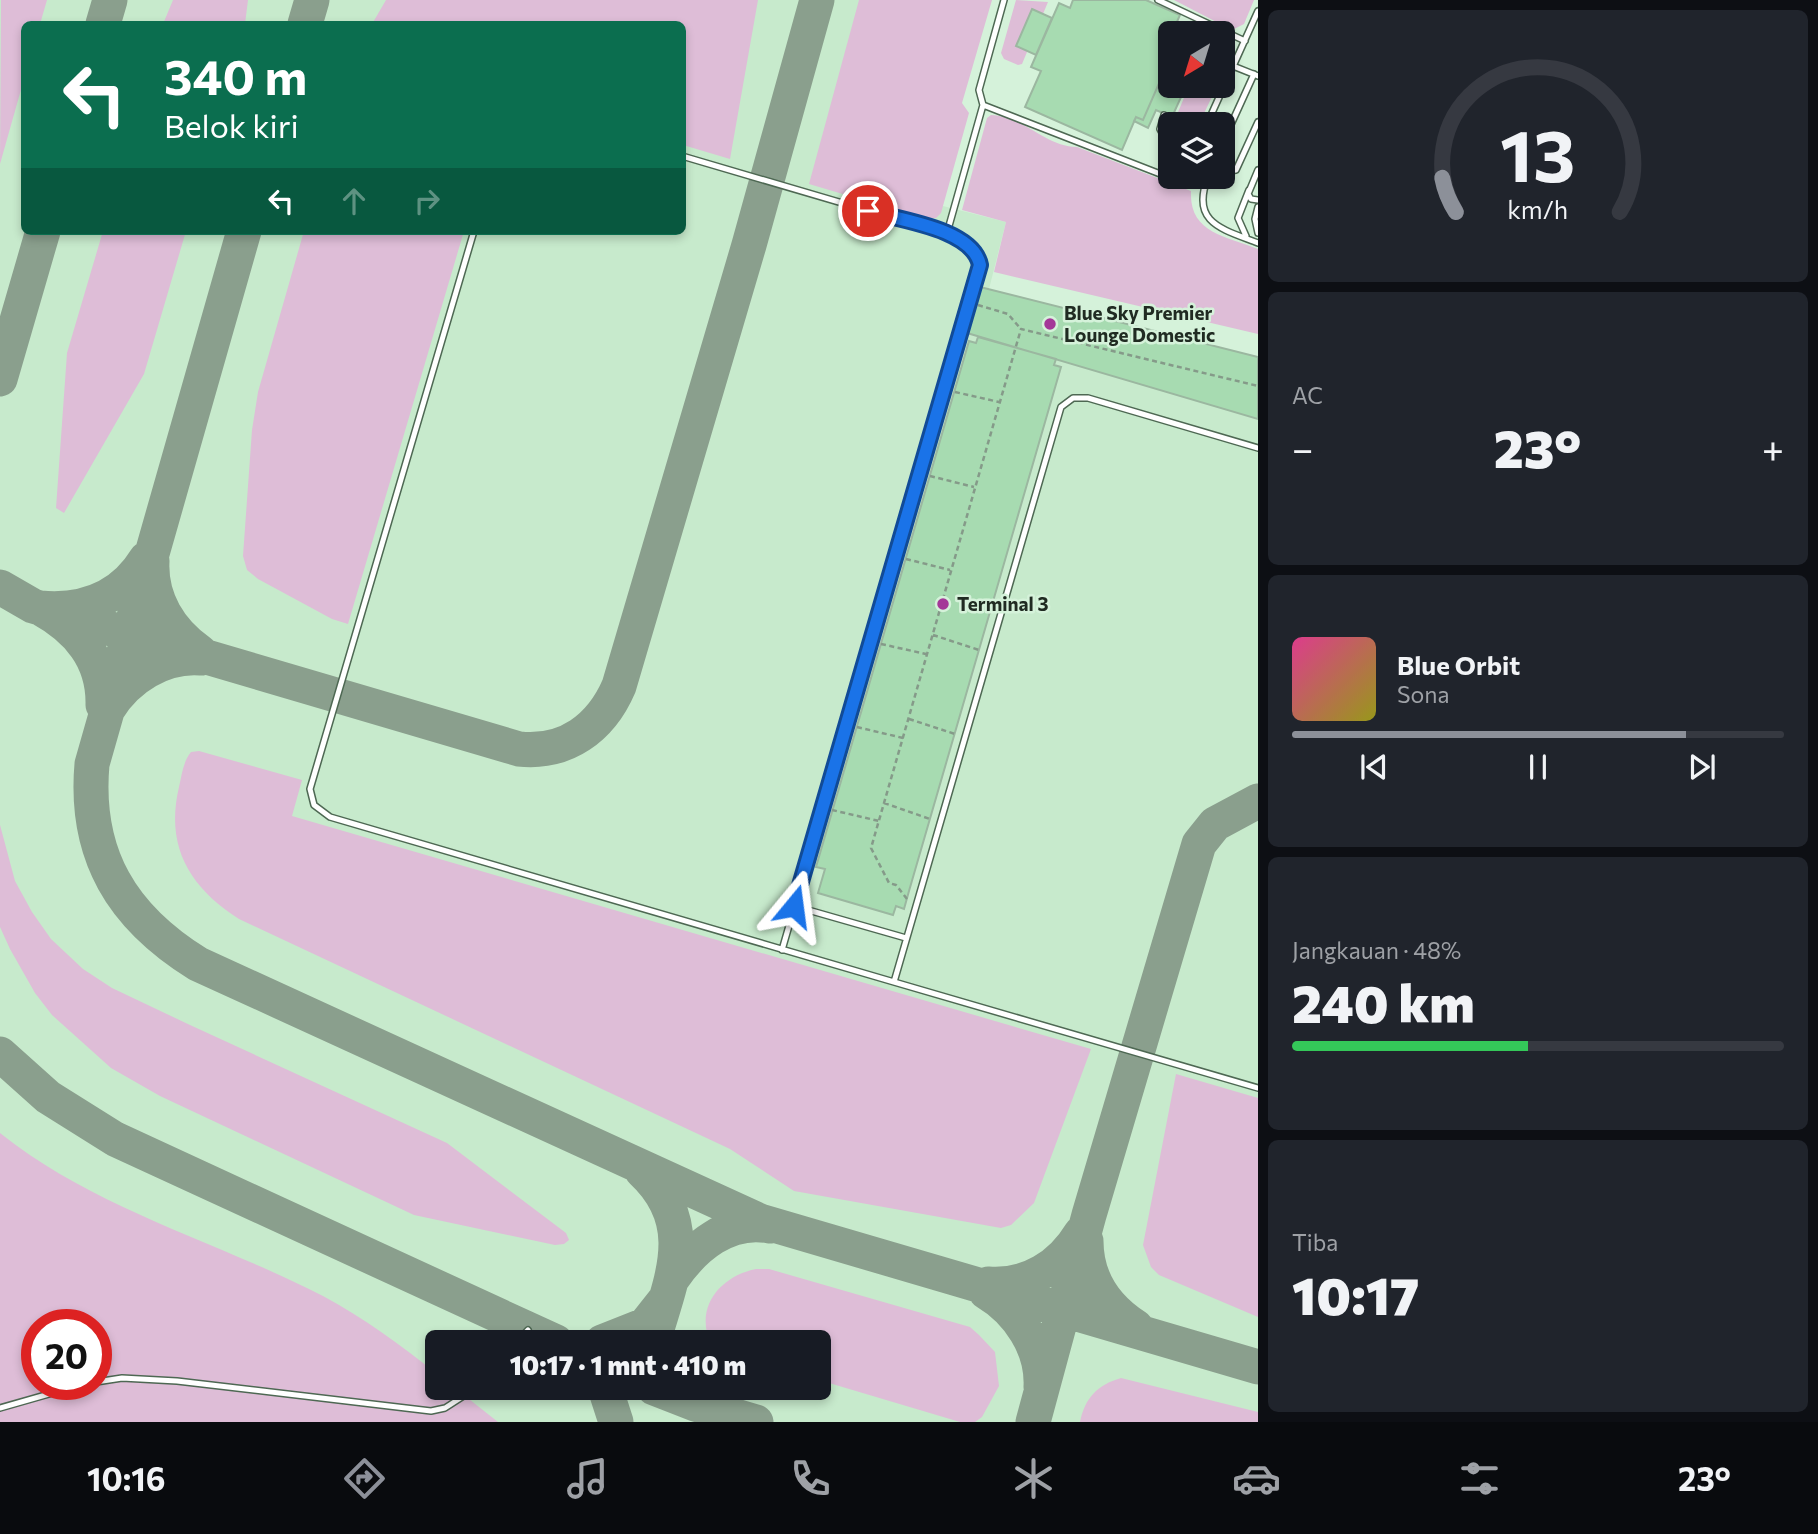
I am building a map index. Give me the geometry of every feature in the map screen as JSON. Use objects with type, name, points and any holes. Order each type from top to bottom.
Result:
[{"type":"lane","points":[[947,233],[983,105],[979,90],[1004,0]]},
{"type":"lane","points":[[1158,0],[1245,41]]},
{"type":"lane","points":[[1236,60],[1258,11]]},
{"type":"lane","points":[[1235,118],[1256,75],[1236,65]]},
{"type":"lane","points":[[983,105],[1158,173]]},
{"type":"lane","points":[[1235,170],[1258,122]]},
{"type":"lane","points":[[686,157],[947,233],[967,241],[974,248],[980,265],[782,950]]},
{"type":"lane","points":[[1251,240],[1241,231],[1238,218],[1258,170]]},
{"type":"lane","points":[[1205,189],[1201,203],[1207,216],[1220,228],[1258,243]]},
{"type":"lane","points":[[1249,190],[1249,197],[1258,200]]},
{"type":"lane","points":[[1258,207],[1255,219],[1258,233]]},
{"type":"lane","points":[[473,235],[310,789],[310,797],[321,813],[1258,1088]]},
{"type":"lane","points":[[894,982],[1061,407],[1073,398],[1088,398],[1258,448]]},
{"type":"lane","points":[[794,906],[906,938]]},
{"type":"lane","points":[[112,1379],[177,1381],[431,1411],[445,1408],[458,1400]]},
{"type":"lane","points":[[0,1408],[28,1400]]},
{"type":"path","points":[[975,304],[1008,314],[1021,329],[1258,386]]},
{"type":"path","points":[[907,899],[896,886],[889,883],[871,848],[1021,329]]},
{"type":"path","points":[[955,392],[1000,402]]},
{"type":"path","points":[[930,476],[975,487]]},
{"type":"path","points":[[906,559],[951,570]]},
{"type":"path","points":[[933,635],[979,650]]},
{"type":"path","points":[[881,644],[927,654]]},
{"type":"path","points":[[909,719],[955,734]]},
{"type":"path","points":[[856,727],[903,738]]},
{"type":"path","points":[[884,803],[930,819]]},
{"type":"path","points":[[832,810],[879,821]]},
{"type":"shaded area","points":[[0,0],[913,0],[943,206],[1006,222],[989,289],[1258,357],[1258,1422],[0,1422]]},
{"type":"shaded area","points":[[1,0],[47,0],[41,21],[21,21],[21,90],[0,164]]},
{"type":"shaded area","points":[[173,0],[248,0],[245,21],[164,21]]},
{"type":"shaded area","points":[[386,0],[758,0],[730,159],[686,146],[686,21],[374,21]]},
{"type":"shaded area","points":[[859,0],[992,0],[962,103],[969,113],[941,213],[936,218],[927,219],[809,184]]},
{"type":"shaded area","points":[[1016,0],[1048,2],[1022,64],[1018,65],[1004,59],[1001,53]]},
{"type":"shaded area","points":[[1174,0],[1254,0],[1244,24],[1236,28],[1236,21],[1215,21]]},
{"type":"shaded area","points":[[1184,98],[1211,98],[1205,112],[1178,112]]},
{"type":"shaded area","points":[[991,115],[1014,120],[1055,142],[1077,147],[1158,178],[1158,189],[1191,191],[1196,216],[1211,231],[1258,249],[1258,334],[994,272],[1006,222],[962,210],[987,118]]},
{"type":"shaded area","points":[[102,235],[185,235],[144,374],[64,513],[56,508],[67,353]]},
{"type":"shaded area","points":[[303,235],[463,235],[348,624],[332,619],[258,579],[247,570],[243,556],[252,430],[258,392]]},
{"type":"shaded area","points":[[199,751],[302,780],[292,816],[1091,1049],[1034,1203],[1011,1225],[1001,1228],[794,1191],[730,1149],[239,919],[221,907],[194,879],[179,846],[175,828],[181,777],[188,756],[191,752]]},
{"type":"shaded area","points":[[0,825],[15,881],[32,912],[51,939],[83,969],[112,988],[447,1143],[566,1233],[569,1240],[555,1245],[414,1215],[160,1096],[111,1068],[52,1015],[35,993],[10,949],[0,927]]},
{"type":"shaded area","points":[[1176,1074],[1258,1098],[1258,1317],[1159,1275],[1151,1267],[1143,1245]]},
{"type":"shaded area","points":[[0,1133],[37,1160],[76,1183],[338,1304],[382,1332],[425,1365],[425,1400],[470,1400],[498,1422],[0,1422]]},
{"type":"shaded area","points":[[769,1269],[970,1327],[995,1352],[999,1386],[982,1417],[975,1422],[960,1422],[831,1384],[831,1330],[706,1330],[706,1316],[714,1295],[732,1278],[743,1273]]},
{"type":"shaded area","points":[[1121,1378],[1258,1412],[1258,1422],[1080,1422],[1085,1406],[1093,1394],[1105,1384]]},
{"type":"building","points":[[1073,0],[1146,0],[1180,15],[1177,21],[1158,21],[1158,86],[1143,120],[1136,117],[1122,150],[1025,107],[1041,71],[1031,67],[1059,3],[1070,8]]},
{"type":"building","points":[[1032,9],[1052,18],[1036,55],[1016,46]]},
{"type":"building","points":[[1158,86],[1158,98],[1181,98],[1174,112],[1156,110],[1148,128],[1134,121],[1136,117],[1143,120]]},
{"type":"building","points":[[980,287],[1258,357],[1258,419],[967,333]]},
{"type":"building","name":"Terminal 3","points":[[978,337],[1056,359],[1054,365],[1061,367],[904,909],[896,906],[893,915],[818,893],[825,869],[816,867],[969,341],[976,343]]},
{"type":"taxiway","points":[[104,21],[110,0]]},
{"type":"taxiway","points":[[306,21],[312,0]]},
{"type":"taxiway","points":[[0,587],[33,606],[519,749],[552,747],[580,735],[602,714],[619,686],[749,245],[817,0]]},
{"type":"taxiway","points":[[0,379],[42,235]]},
{"type":"taxiway","points":[[243,235],[92,764],[91,797],[102,855],[113,880],[148,926],[198,964],[760,1221],[1258,1367]]},
{"type":"taxiway","points":[[103,705],[99,673],[86,647],[66,626],[40,608],[72,608],[100,600],[125,584],[146,559]]},
{"type":"taxiway","points":[[152,561],[154,588],[164,613],[189,644],[200,652]]},
{"type":"taxiway","points":[[108,709],[125,688],[147,671],[173,660],[201,658]]},
{"type":"taxiway","points":[[1033,1422],[1089,1215],[1199,844],[1215,824],[1258,801]]},
{"type":"taxiway","points":[[0,1054],[48,1097],[115,1139],[530,1330]]},
{"type":"taxiway","points":[[642,1171],[660,1191],[670,1211],[675,1232],[676,1253],[657,1330]]},
{"type":"taxiway","points":[[672,1279],[702,1246],[726,1231],[740,1226],[770,1226]]},
{"type":"taxiway","points":[[988,1284],[1017,1282],[1042,1272],[1064,1255],[1081,1233]]},
{"type":"taxiway","points":[[1086,1241],[1089,1267],[1099,1290],[1115,1310],[1136,1327]]},
{"type":"taxiway","points":[[986,1292],[1008,1309],[1026,1332],[1038,1358],[1041,1387]]},
{"type":"taxiway","points":[[632,1330],[645,1325],[664,1301]]},
{"type":"taxiway","points":[[609,1400],[616,1422]]},
{"type":"taxiway","points":[[685,1400],[756,1422]]},
{"type":"place","name":"Blue Sky Premier Lounge Domestic","points":[[1050,324]]},
{"type":"place","name":"Terminal 3","points":[[943,604]]},
{"type":"route","points":[[794,906],[979,275],[979,258],[967,241],[868,211]]}]
